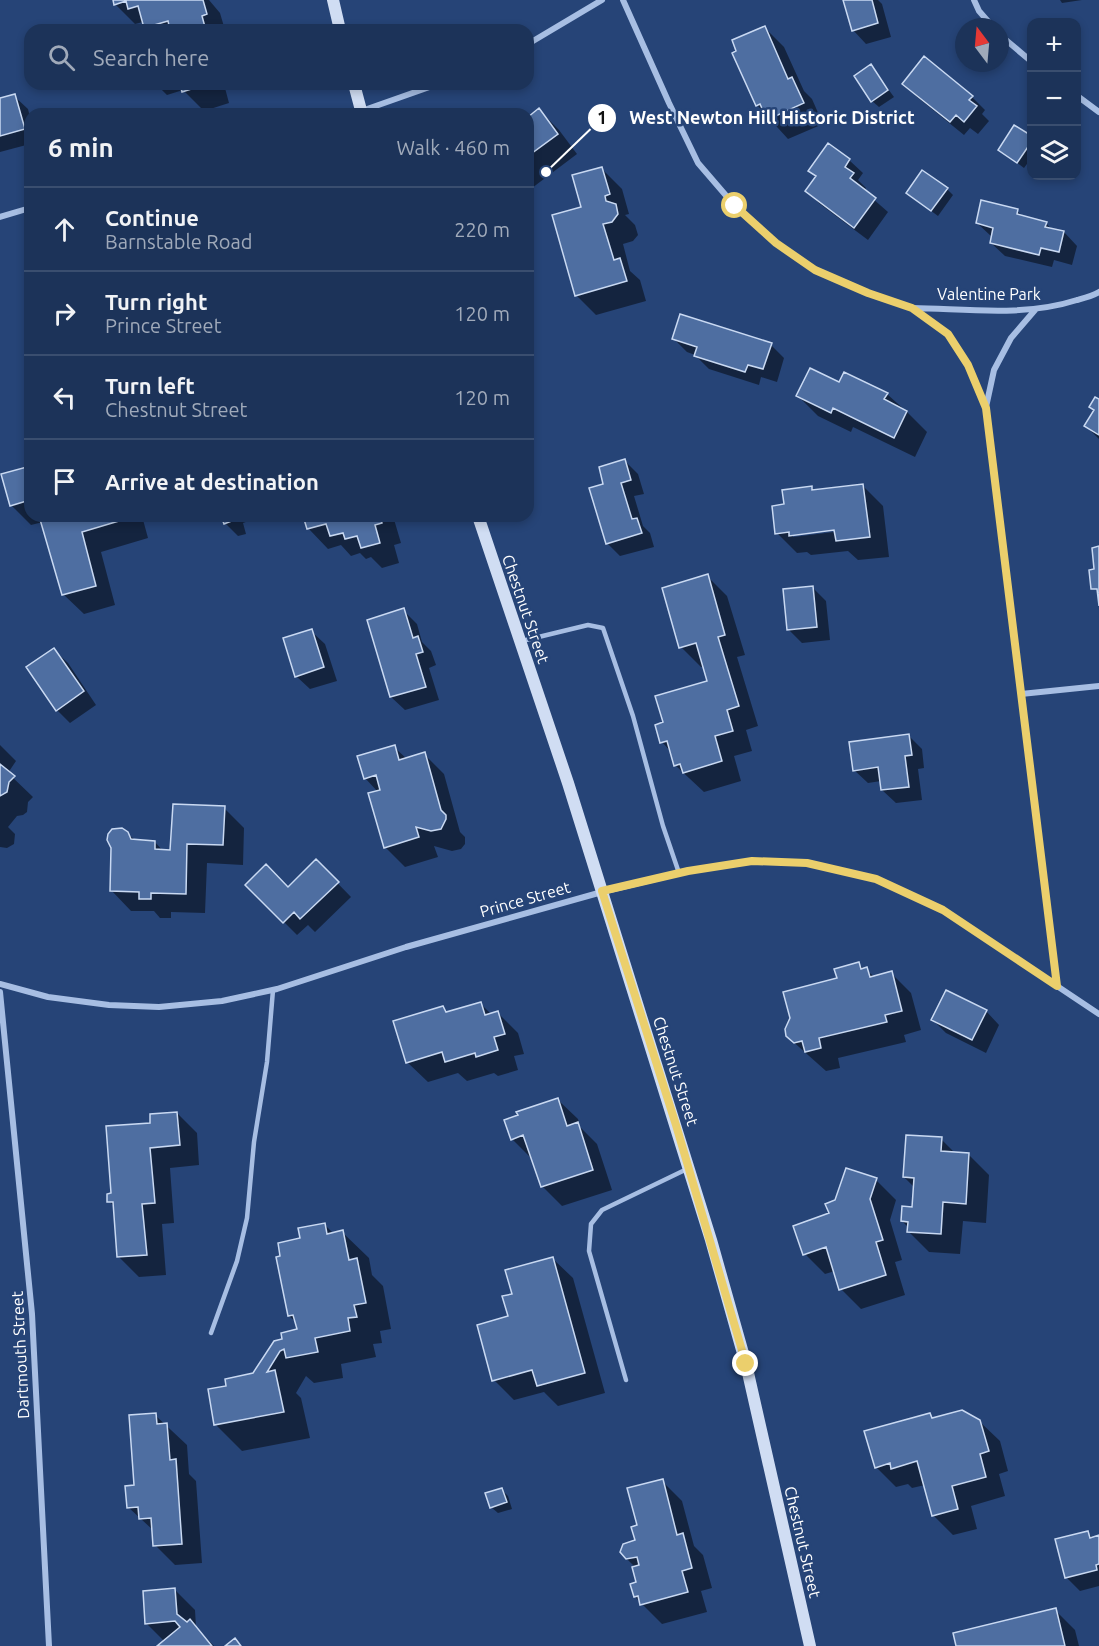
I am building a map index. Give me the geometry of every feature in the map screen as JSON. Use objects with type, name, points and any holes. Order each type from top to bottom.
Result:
[{"type":"main road","points":[[333,0],[339,24]]},
{"type":"main road","points":[[355,90],[358,108]]},
{"type":"main road","name":"Chestnut Street","points":[[480,522],[602,891],[689,1168],[746,1364],[810,1646]]},
{"type":"street","points":[[534,40],[602,0]]},
{"type":"street","points":[[623,0],[698,163],[735,206],[776,243],[815,270],[868,293],[912,308],[948,334],[968,365],[986,408],[1057,986]]},
{"type":"street","points":[[974,0],[985,18]]},
{"type":"street","points":[[1009,43],[1027,58]]},
{"type":"street","points":[[373,108],[422,90]]},
{"type":"street","points":[[1081,98],[1099,112]]},
{"type":"street","points":[[0,217],[24,210]]},
{"type":"street","name":"Valentine Park","points":[[912,308],[1035,310],[1065,304],[1099,292]]},
{"type":"street","points":[[986,408],[994,370],[1011,338],[1035,310]]},
{"type":"street","points":[[1021,694],[1099,686]]},
{"type":"street","name":"Prince Street","points":[[0,984],[48,997],[109,1005],[159,1008],[222,1000],[273,990],[406,947],[602,891],[679,873],[752,861],[807,863],[876,879],[943,910],[1099,1014]]},
{"type":"street","name":"Dartmouth Street","points":[[0,992],[32,1314],[49,1646]]},
{"type":"lane","points":[[520,642],[588,625],[603,628],[633,716],[663,826],[679,873]]},
{"type":"lane","points":[[211,1333],[237,1261],[247,1218],[254,1142],[267,1062],[273,990]]},
{"type":"lane","points":[[626,1380],[589,1251],[591,1224],[602,1210],[689,1168]]},
{"type":"building","points":[[113,0],[203,0],[207,14],[202,16],[204,24],[169,24],[168,21],[143,24],[138,6],[128,9],[126,1],[114,5]]},
{"type":"building","points":[[843,0],[872,0],[878,23],[852,31]]},
{"type":"building","points":[[765,26],[788,79],[792,77],[804,103],[767,120],[760,104],[756,106],[732,53],[736,51],[732,40]]},
{"type":"building","points":[[924,56],[973,96],[969,100],[977,106],[964,122],[956,115],[950,122],[902,84]]},
{"type":"building","points":[[871,64],[888,90],[871,102],[854,76]]},
{"type":"building","points":[[15,94],[24,129],[0,136],[0,98]]},
{"type":"building","points":[[539,108],[558,134],[534,152],[534,112]]},
{"type":"building","points":[[1014,125],[1027,133],[1027,148],[1017,163],[998,150]]},
{"type":"building","points":[[828,143],[850,159],[845,167],[854,173],[850,178],[876,198],[854,228],[805,191],[816,176],[808,171]]},
{"type":"building","points":[[602,167],[610,194],[605,196],[606,201],[616,204],[618,214],[612,222],[603,224],[614,260],[620,258],[627,281],[575,296],[552,215],[581,207],[572,175]]},
{"type":"building","points":[[922,170],[948,188],[931,211],[906,193]]},
{"type":"building","points":[[981,200],[1018,209],[1017,214],[1047,222],[1045,227],[1064,231],[1059,252],[1041,248],[1039,255],[990,243],[993,228],[976,223]]},
{"type":"building","points":[[680,314],[772,343],[763,369],[748,365],[745,372],[694,356],[697,347],[672,339]]},
{"type":"building","points":[[810,368],[839,382],[844,372],[888,393],[884,399],[907,411],[894,438],[833,408],[831,413],[796,396]]},
{"type":"building","points":[[1095,397],[1099,399],[1099,435],[1084,426],[1094,410],[1089,407]]},
{"type":"building","points":[[625,459],[631,480],[621,483],[632,519],[637,518],[642,533],[606,544],[589,488],[603,484],[599,467]]},
{"type":"building","points":[[24,468],[24,502],[10,506],[1,474]]},
{"type":"building","points":[[863,484],[870,537],[836,541],[834,530],[789,536],[789,532],[775,534],[772,506],[784,504],[782,490],[812,486],[812,490]]},
{"type":"building","points":[[41,522],[116,522],[82,532],[96,586],[62,595]]},
{"type":"building","points":[[305,522],[382,523],[375,525],[380,543],[361,548],[357,536],[345,539],[343,533],[330,536],[326,524],[307,529]]},
{"type":"building","points":[[1099,546],[1099,606],[1097,589],[1091,589],[1089,570],[1094,569],[1092,548]]},
{"type":"building","points":[[708,574],[725,635],[718,637],[739,706],[727,710],[733,731],[715,736],[722,761],[683,773],[680,764],[674,766],[667,741],[660,743],[655,725],[663,722],[655,696],[707,681],[696,643],[679,648],[662,588]]},
{"type":"building","points":[[813,586],[817,627],[787,630],[783,589]]},
{"type":"building","points":[[404,608],[413,638],[418,636],[423,652],[416,654],[426,687],[390,697],[367,620]]},
{"type":"building","points":[[312,629],[324,667],[295,677],[283,638]]},
{"type":"building","points":[[54,648],[84,691],[56,711],[26,667]]},
{"type":"building","points":[[909,734],[912,755],[905,756],[909,787],[881,790],[878,767],[853,771],[849,742]]},
{"type":"building","points":[[395,745],[399,760],[425,752],[441,810],[446,815],[446,819],[441,829],[431,831],[416,827],[419,837],[384,848],[368,793],[380,790],[376,775],[364,779],[357,756]]},
{"type":"building","points":[[0,764],[15,776],[9,782],[7,792],[0,796]]},
{"type":"building","points":[[173,804],[225,806],[223,845],[187,844],[186,894],[151,893],[151,899],[139,899],[139,892],[110,891],[111,848],[107,840],[108,834],[112,829],[122,828],[128,832],[131,839],[155,841],[155,849],[170,850]]},
{"type":"building","points":[[316,859],[339,882],[300,919],[294,912],[283,923],[245,885],[266,864],[288,887]]},
{"type":"building","points":[[859,962],[861,969],[867,967],[870,977],[892,971],[902,1011],[885,1015],[887,1022],[819,1038],[821,1048],[805,1052],[802,1041],[794,1043],[786,1036],[785,1029],[790,1018],[783,992],[837,978],[834,969]]},
{"type":"building","points":[[946,990],[987,1010],[972,1040],[931,1020]]},
{"type":"building","points":[[481,1002],[485,1015],[498,1011],[505,1034],[494,1037],[498,1050],[476,1057],[475,1053],[445,1062],[442,1052],[406,1063],[393,1021],[443,1006],[446,1012]]},
{"type":"building","points":[[558,1098],[567,1126],[578,1122],[593,1170],[541,1187],[523,1135],[511,1140],[504,1120],[518,1115],[516,1112]]},
{"type":"building","points":[[177,1112],[180,1145],[150,1148],[155,1203],[142,1204],[147,1255],[117,1257],[113,1202],[107,1202],[107,1194],[111,1193],[106,1126],[150,1123],[150,1114]]},
{"type":"building","points":[[906,1135],[942,1137],[941,1151],[969,1153],[966,1204],[943,1202],[941,1234],[907,1232],[908,1222],[901,1221],[902,1206],[912,1207],[914,1178],[903,1177]]},
{"type":"building","points":[[846,1168],[877,1178],[870,1199],[883,1240],[876,1242],[886,1275],[839,1290],[826,1247],[803,1255],[793,1226],[829,1213],[825,1204],[835,1200]]},
{"type":"building","points":[[325,1223],[327,1234],[343,1230],[349,1260],[357,1258],[366,1303],[354,1305],[357,1317],[348,1318],[350,1331],[315,1338],[318,1352],[286,1358],[284,1349],[280,1351],[267,1372],[275,1370],[284,1412],[214,1425],[208,1389],[226,1386],[225,1379],[253,1373],[274,1341],[282,1339],[281,1333],[297,1329],[293,1315],[288,1316],[276,1257],[280,1256],[278,1243],[300,1238],[298,1228]]},
{"type":"building","points":[[553,1257],[585,1373],[537,1386],[532,1370],[492,1381],[477,1325],[508,1316],[502,1296],[512,1294],[505,1270]]},
{"type":"building","points":[[962,1410],[980,1420],[989,1451],[980,1454],[986,1477],[952,1486],[958,1509],[932,1516],[917,1461],[891,1469],[890,1463],[875,1468],[864,1431],[930,1413],[932,1418]]},
{"type":"building","points":[[156,1413],[157,1424],[167,1423],[170,1460],[176,1459],[182,1544],[153,1546],[151,1518],[139,1519],[138,1507],[127,1508],[125,1486],[134,1485],[129,1415]]},
{"type":"building","points":[[663,1479],[677,1535],[683,1533],[692,1568],[682,1571],[688,1592],[640,1605],[638,1596],[634,1597],[630,1584],[636,1582],[632,1567],[639,1565],[637,1557],[626,1559],[620,1552],[623,1544],[635,1540],[631,1527],[637,1525],[627,1488]]},
{"type":"building","points":[[502,1488],[507,1502],[490,1508],[485,1493]]},
{"type":"building","points":[[1088,1531],[1090,1538],[1099,1535],[1097,1570],[1065,1578],[1055,1539]]},
{"type":"building","points":[[175,1588],[177,1614],[187,1622],[190,1619],[212,1646],[157,1646],[180,1627],[175,1621],[145,1624],[143,1591]]},
{"type":"building","points":[[1056,1608],[1065,1646],[956,1646],[953,1633]]},
{"type":"building","points":[[235,1638],[241,1646],[225,1646]]},
{"type":"place","name":"West Newton Hill Historic District","points":[[546,172]]},
{"type":"route","points":[[735,206],[776,243],[815,270],[868,293],[912,308],[948,334],[968,365],[986,408],[1057,986],[943,910],[876,879],[807,863],[752,861],[688,871],[602,891],[676,1125],[746,1364]]}]
